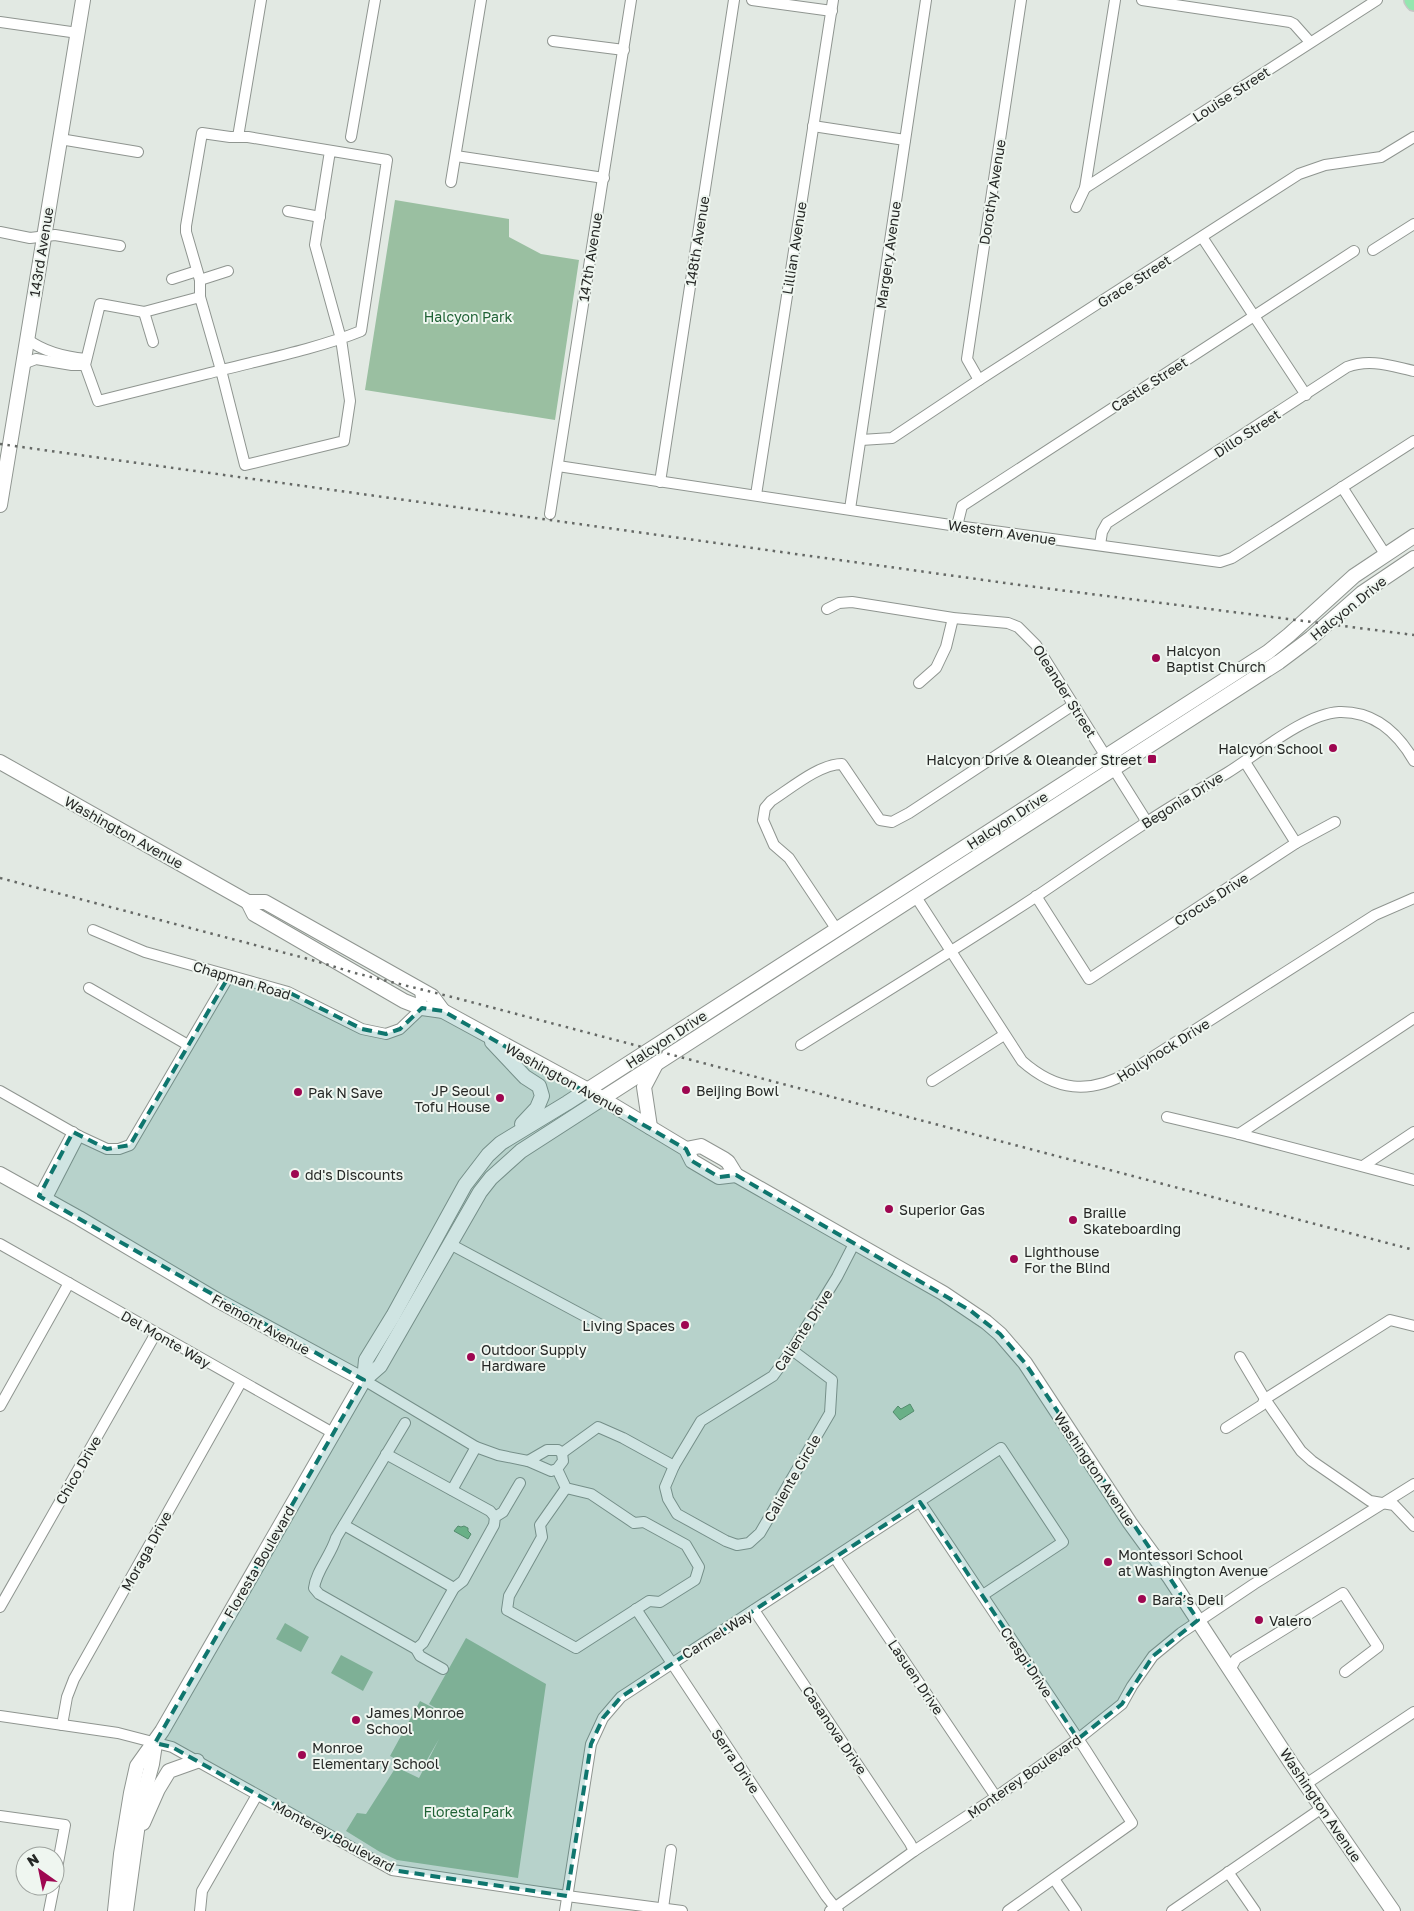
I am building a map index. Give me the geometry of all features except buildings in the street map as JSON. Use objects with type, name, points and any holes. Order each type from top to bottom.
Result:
[{"type":"main road","name":"143rd Avenue","points":[[0,505],[83,0]]},
{"type":"main road","name":"Halcyon Drive","points":[[588,1090],[686,1025],[1268,652],[1354,576],[1414,536]]},
{"type":"main road","name":"Halcyon Drive","points":[[602,1098],[1279,662],[1311,638],[1362,593],[1414,558]]},
{"type":"main road","points":[[1215,704],[1228,678]]},
{"type":"main road","name":"Washington Avenue","points":[[0,762],[248,902],[265,902],[432,996],[443,1011]]},
{"type":"main road","name":"Washington Avenue","points":[[248,902],[254,914],[404,1001],[422,1008],[443,1011],[588,1090],[686,1148],[692,1161],[719,1178],[736,1175],[943,1293],[986,1322],[1000,1334],[1025,1363],[1126,1517],[1155,1555],[1322,1808],[1393,1911]]},
{"type":"main road","points":[[482,1032],[525,1077],[539,1086],[542,1096],[537,1108],[529,1118],[501,1143]]},
{"type":"main road","points":[[650,1127],[644,1087],[656,1064]]},
{"type":"main road","name":"Floresta Boulevard","points":[[364,1380],[366,1360],[393,1316],[455,1201],[479,1166],[501,1143],[588,1090]]},
{"type":"main road","name":"Floresta Boulevard","points":[[115,1911],[121,1854],[137,1766],[155,1743],[364,1380],[380,1366],[480,1192],[491,1178],[511,1158],[602,1098]]},
{"type":"main road","name":"Fremont Avenue","points":[[0,1174],[217,1300],[364,1380]]},
{"type":"main road","name":"Floresta Boulevard","points":[[126,1911],[140,1809],[152,1764],[155,1743]]},
{"type":"main road","points":[[135,1840],[158,1789],[169,1771],[197,1761]]},
{"type":"street","points":[[238,137],[261,0]]},
{"type":"street","points":[[351,137],[374,0]]},
{"type":"street","points":[[450,182],[456,156],[481,0]]},
{"type":"street","name":"147th Avenue","points":[[550,514],[631,0]]},
{"type":"street","name":"148th Avenue","points":[[660,482],[734,0]]},
{"type":"street","points":[[752,0],[832,11]]},
{"type":"street","name":"Lillian Avenue","points":[[756,495],[833,0]]},
{"type":"street","name":"Margery Avenue","points":[[850,509],[926,0]]},
{"type":"street","name":"Dorothy Avenue","points":[[979,380],[967,359],[1021,0]]},
{"type":"street","points":[[1076,207],[1085,188],[1115,0]]},
{"type":"street","points":[[1142,0],[1290,22],[1310,42]]},
{"type":"street","name":"Louise Street","points":[[1085,188],[1377,0]]},
{"type":"street","points":[[0,22],[78,33]]},
{"type":"street","points":[[553,41],[624,50]]},
{"type":"street","points":[[813,126],[905,140]]},
{"type":"street","points":[[200,297],[144,312],[100,304],[86,362],[98,401],[221,370],[341,339],[361,331],[387,160],[248,137],[202,133],[186,226],[198,276],[200,297],[221,370],[245,465],[344,441],[350,401],[341,339],[315,245],[330,151]]},
{"type":"street","name":"Grace Street","points":[[860,440],[892,438],[1299,174],[1325,165],[1381,157],[1414,137]]},
{"type":"street","points":[[60,139],[138,152]]},
{"type":"street","points":[[456,156],[604,178]]},
{"type":"street","points":[[288,211],[320,216]]},
{"type":"street","points":[[1373,250],[1414,224]]},
{"type":"street","points":[[0,232],[30,238],[55,235],[120,246]]},
{"type":"street","points":[[1202,237],[1306,395]]},
{"type":"street","name":"Castle Street","points":[[957,526],[962,506],[1354,251]]},
{"type":"street","points":[[172,279],[228,271]]},
{"type":"street","points":[[144,312],[153,342]]},
{"type":"street","points":[[27,339],[40,348],[86,362]]},
{"type":"street","points":[[23,364],[36,358],[72,365],[86,362]]},
{"type":"street","name":"Dillo Street","points":[[1100,545],[1102,532],[1107,523],[1347,367],[1359,362],[1373,362],[1414,371]]},
{"type":"street","name":"Western Avenue","points":[[558,466],[957,526],[1220,562],[1232,558],[1414,441]]},
{"type":"street","points":[[1342,487],[1385,554]]},
{"type":"street","name":"Oleander Street","points":[[827,609],[839,603],[852,602],[954,618],[1008,623],[1018,628],[1036,645],[1147,822]]},
{"type":"street","points":[[919,683],[936,668],[946,648],[954,618]]},
{"type":"street","points":[[837,930],[789,858],[774,844],[763,820],[765,808],[771,801],[822,769],[833,764],[842,764],[880,820],[892,822],[910,813],[1073,705]]},
{"type":"street","name":"Begonia Drive","points":[[801,1045],[1300,725],[1321,716],[1339,712],[1358,714],[1391,730],[1404,743],[1414,761]]},
{"type":"street","points":[[1245,762],[1296,843]]},
{"type":"street","name":"Crocus Drive","points":[[1036,896],[1089,979],[1296,843],[1335,822]]},
{"type":"street","name":"Hollyhock Drive","points":[[916,897],[1022,1061],[1046,1079],[1059,1084],[1084,1087],[1116,1080],[1375,915],[1414,898]]},
{"type":"street","name":"Chapman Road","points":[[93,930],[145,952],[288,992],[362,1029],[386,1034],[400,1029],[422,1008]]},
{"type":"street","points":[[0,1091],[76,1134],[107,1149],[119,1149],[130,1144],[229,976]]},
{"type":"street","points":[[89,988],[188,1046]]},
{"type":"street","points":[[420,990],[422,1008]]},
{"type":"street","points":[[1238,1134],[1414,1018]]},
{"type":"street","points":[[932,1081],[1004,1035]]},
{"type":"street","points":[[1167,1117],[1414,1180]]},
{"type":"street","points":[[1363,1166],[1414,1132]]},
{"type":"street","points":[[42,1198],[76,1134]]},
{"type":"street","name":"Caliente Drive","points":[[677,1514],[668,1499],[665,1486],[674,1466],[701,1421],[773,1376],[792,1350],[837,1277],[855,1242]]},
{"type":"street","name":"Del Monte Way","points":[[0,1244],[241,1382],[333,1432]]},
{"type":"street","points":[[450,1244],[604,1327]]},
{"type":"street","points":[[0,1406],[69,1283]]},
{"type":"street","points":[[1226,1428],[1262,1405],[1265,1399],[1390,1320],[1414,1326]]},
{"type":"street","name":"Chico Drive","points":[[0,1607],[156,1333]]},
{"type":"street","name":"Caliente Circle","points":[[677,1514],[707,1532],[737,1545],[749,1543],[760,1533],[830,1413],[832,1380],[792,1350]]},
{"type":"street","points":[[1240,1357],[1265,1399],[1301,1451],[1312,1461],[1370,1501],[1394,1504],[1414,1526]]},
{"type":"street","name":"Fremont Avenue","points":[[364,1380],[476,1447],[498,1455],[528,1461],[551,1471],[556,1469]]},
{"type":"street","name":"Moraga Drive","points":[[62,1725],[67,1697],[74,1679],[241,1382]]},
{"type":"street","points":[[404,1423],[344,1525],[315,1581],[314,1588],[319,1594],[416,1649],[420,1656],[443,1669]]},
{"type":"street","points":[[562,1453],[598,1427],[623,1438],[674,1466]]},
{"type":"street","points":[[452,1490],[476,1447]]},
{"type":"street","name":"Carmel Way","points":[[565,1911],[591,1744],[603,1718],[621,1696],[1001,1448],[1063,1542],[983,1595]]},
{"type":"street","points":[[528,1461],[546,1450],[558,1450],[562,1453]]},
{"type":"street","points":[[562,1453],[563,1461],[556,1469],[566,1488],[591,1494],[634,1523],[644,1522],[686,1545],[699,1567],[695,1580],[660,1602],[649,1601],[576,1648],[507,1610],[509,1596],[542,1537],[540,1525],[566,1488]]},
{"type":"street","points":[[386,1454],[490,1511],[495,1517],[494,1526],[463,1581],[454,1588],[423,1643],[416,1649]]},
{"type":"street","points":[[495,1517],[503,1512],[520,1483]]},
{"type":"street","name":"Monterey Boulevard","points":[[835,1910],[914,1851],[996,1797],[1078,1739],[1122,1704],[1153,1656],[1198,1620],[1414,1484]]},
{"type":"street","name":"Crespi Drive","points":[[920,1502],[1132,1823],[1054,1879]]},
{"type":"street","points":[[344,1525],[454,1588]]},
{"type":"street","name":"Lasuen Drive","points":[[835,1558],[996,1797]]},
{"type":"street","points":[[1230,1670],[1236,1660],[1343,1593],[1378,1647],[1345,1672]]},
{"type":"street","name":"Serra Drive","points":[[636,1609],[835,1910]]},
{"type":"street","name":"Casanova Drive","points":[[754,1610],[914,1851]]},
{"type":"street","points":[[1306,1784],[1414,1712]]},
{"type":"street","name":"Monterey Boulevard","points":[[0,1716],[118,1733],[172,1747],[392,1870],[682,1911]]},
{"type":"street","points":[[200,1911],[202,1891],[257,1795]]},
{"type":"street","points":[[1172,1911],[1322,1808]]},
{"type":"street","points":[[0,1816],[65,1825],[61,1846]]},
{"type":"street","points":[[663,1908],[671,1850]]},
{"type":"street","points":[[1228,1872],[1255,1911]]},
{"type":"street","points":[[1008,1911],[1054,1879],[1076,1911]]},
{"type":"street","points":[[49,1911],[52,1896]]},
{"type":"highlighted area","points":[[229,976],[288,992],[362,1029],[386,1034],[400,1029],[422,1008],[443,1011],[686,1149],[692,1161],[719,1177],[736,1175],[971,1311],[1000,1334],[1025,1363],[1198,1620],[1153,1656],[1122,1704],[1078,1739],[920,1502],[621,1697],[603,1718],[591,1744],[567,1896],[392,1870],[172,1747],[155,1743],[364,1380],[39,1196],[73,1132],[107,1149],[130,1145]]},
{"type":"green space","name":"Halcyon Park","points":[[395,200],[509,219],[509,237],[541,254],[579,260],[555,420],[365,390]]},
{"type":"green space","points":[[285,1623],[309,1637],[301,1652],[276,1639]]},
{"type":"green space","name":"Floresta Park","points":[[466,1638],[546,1684],[518,1878],[397,1860],[346,1831],[357,1813],[366,1814],[396,1767],[419,1778],[439,1739],[420,1772],[390,1756],[420,1701],[451,1717],[429,1704]]},
{"type":"green space","points":[[341,1655],[373,1672],[363,1691],[331,1673]]},
{"type":"shaded area","points":[[910,1404],[914,1411],[900,1420],[893,1412],[898,1406],[901,1409]]},
{"type":"shaded area","points":[[458,1526],[468,1528],[471,1534],[468,1539],[454,1531]]},
{"type":"railway","points":[[0,444],[1020,585],[1414,635]]},
{"type":"railway","points":[[0,878],[355,973],[1414,1250]]},
{"type":"place","name":"Halcyon Baptist Church","points":[[1156,658]]},
{"type":"place","name":"Halcyon School","points":[[1333,748]]},
{"type":"place","name":"Halcyon Drive & Oleander Street","points":[[1152,759]]},
{"type":"place","name":"Beijing Bowl","points":[[686,1090]]},
{"type":"place","name":"Pak N Save","points":[[298,1092]]},
{"type":"place","name":"JP Seoul Tofu House","points":[[500,1098]]},
{"type":"place","name":"dd's Discounts","points":[[295,1174]]},
{"type":"place","name":"Superior Gas","points":[[889,1209]]},
{"type":"place","name":"Braille Skateboarding","points":[[1073,1220]]},
{"type":"place","name":"Lighthouse For the Blind","points":[[1014,1259]]},
{"type":"place","name":"Living Spaces","points":[[685,1325]]},
{"type":"place","name":"Outdoor Supply Hardware","points":[[471,1357]]},
{"type":"place","name":"Montessori School at Washington Avenue","points":[[1108,1562]]},
{"type":"place","name":"Bara’s Deli","points":[[1142,1599]]},
{"type":"place","name":"Valero","points":[[1259,1620]]},
{"type":"place","name":"James Monroe School","points":[[356,1720]]},
{"type":"place","name":"Monroe Elementary School","points":[[302,1755]]}]
